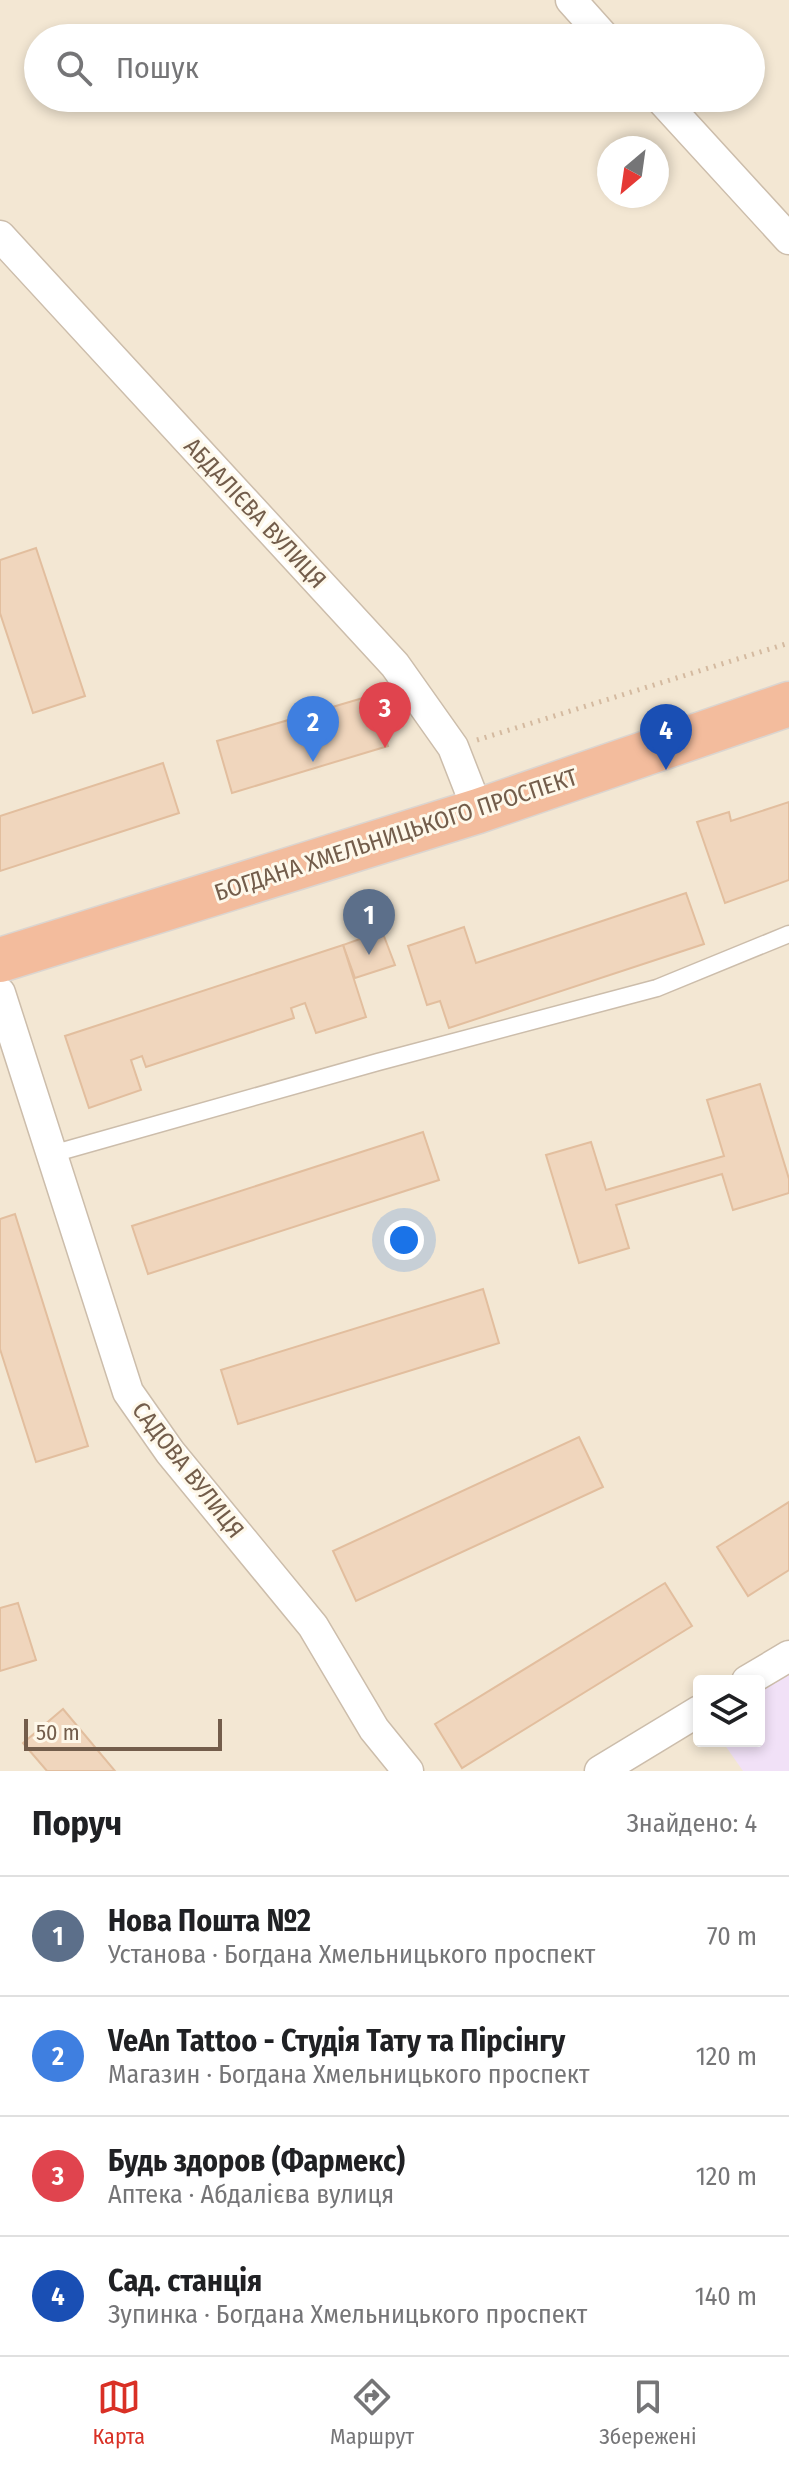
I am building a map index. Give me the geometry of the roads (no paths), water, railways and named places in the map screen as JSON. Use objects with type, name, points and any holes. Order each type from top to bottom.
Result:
[{"type":"highway","name":"БОГДАНА ХМЕЛЬНИЦЬКОГО ПРОСПЕКТ","points":[[0,960],[478,811],[789,704]]},
{"type":"street","points":[[571,0],[592,24]]},
{"type":"street","points":[[673,112],[789,239]]},
{"type":"street","name":"АБДАЛІЄВА ВУЛИЦЯ","points":[[0,236],[395,665],[453,747],[478,811]]},
{"type":"street","name":"САДОВА ВУЛИЦЯ","points":[[0,993],[128,1392],[170,1452],[313,1626],[374,1729],[408,1771]]},
{"type":"street","points":[[757,1675],[789,1656]]},
{"type":"street","points":[[600,1771],[693,1715]]},
{"type":"lane","points":[[52,1154],[392,1058],[657,988],[789,934]]},
{"type":"place","name":"Будь здоров (Фармекс)","points":[[385,748]]},
{"type":"place","name":"VeAn Tattoo - Студія Тату та Пірсінгу","points":[[313,762]]},
{"type":"place","name":"Сад. станція","points":[[666,770]]},
{"type":"place","name":"Нова Пошта №2","points":[[369,955]]}]
